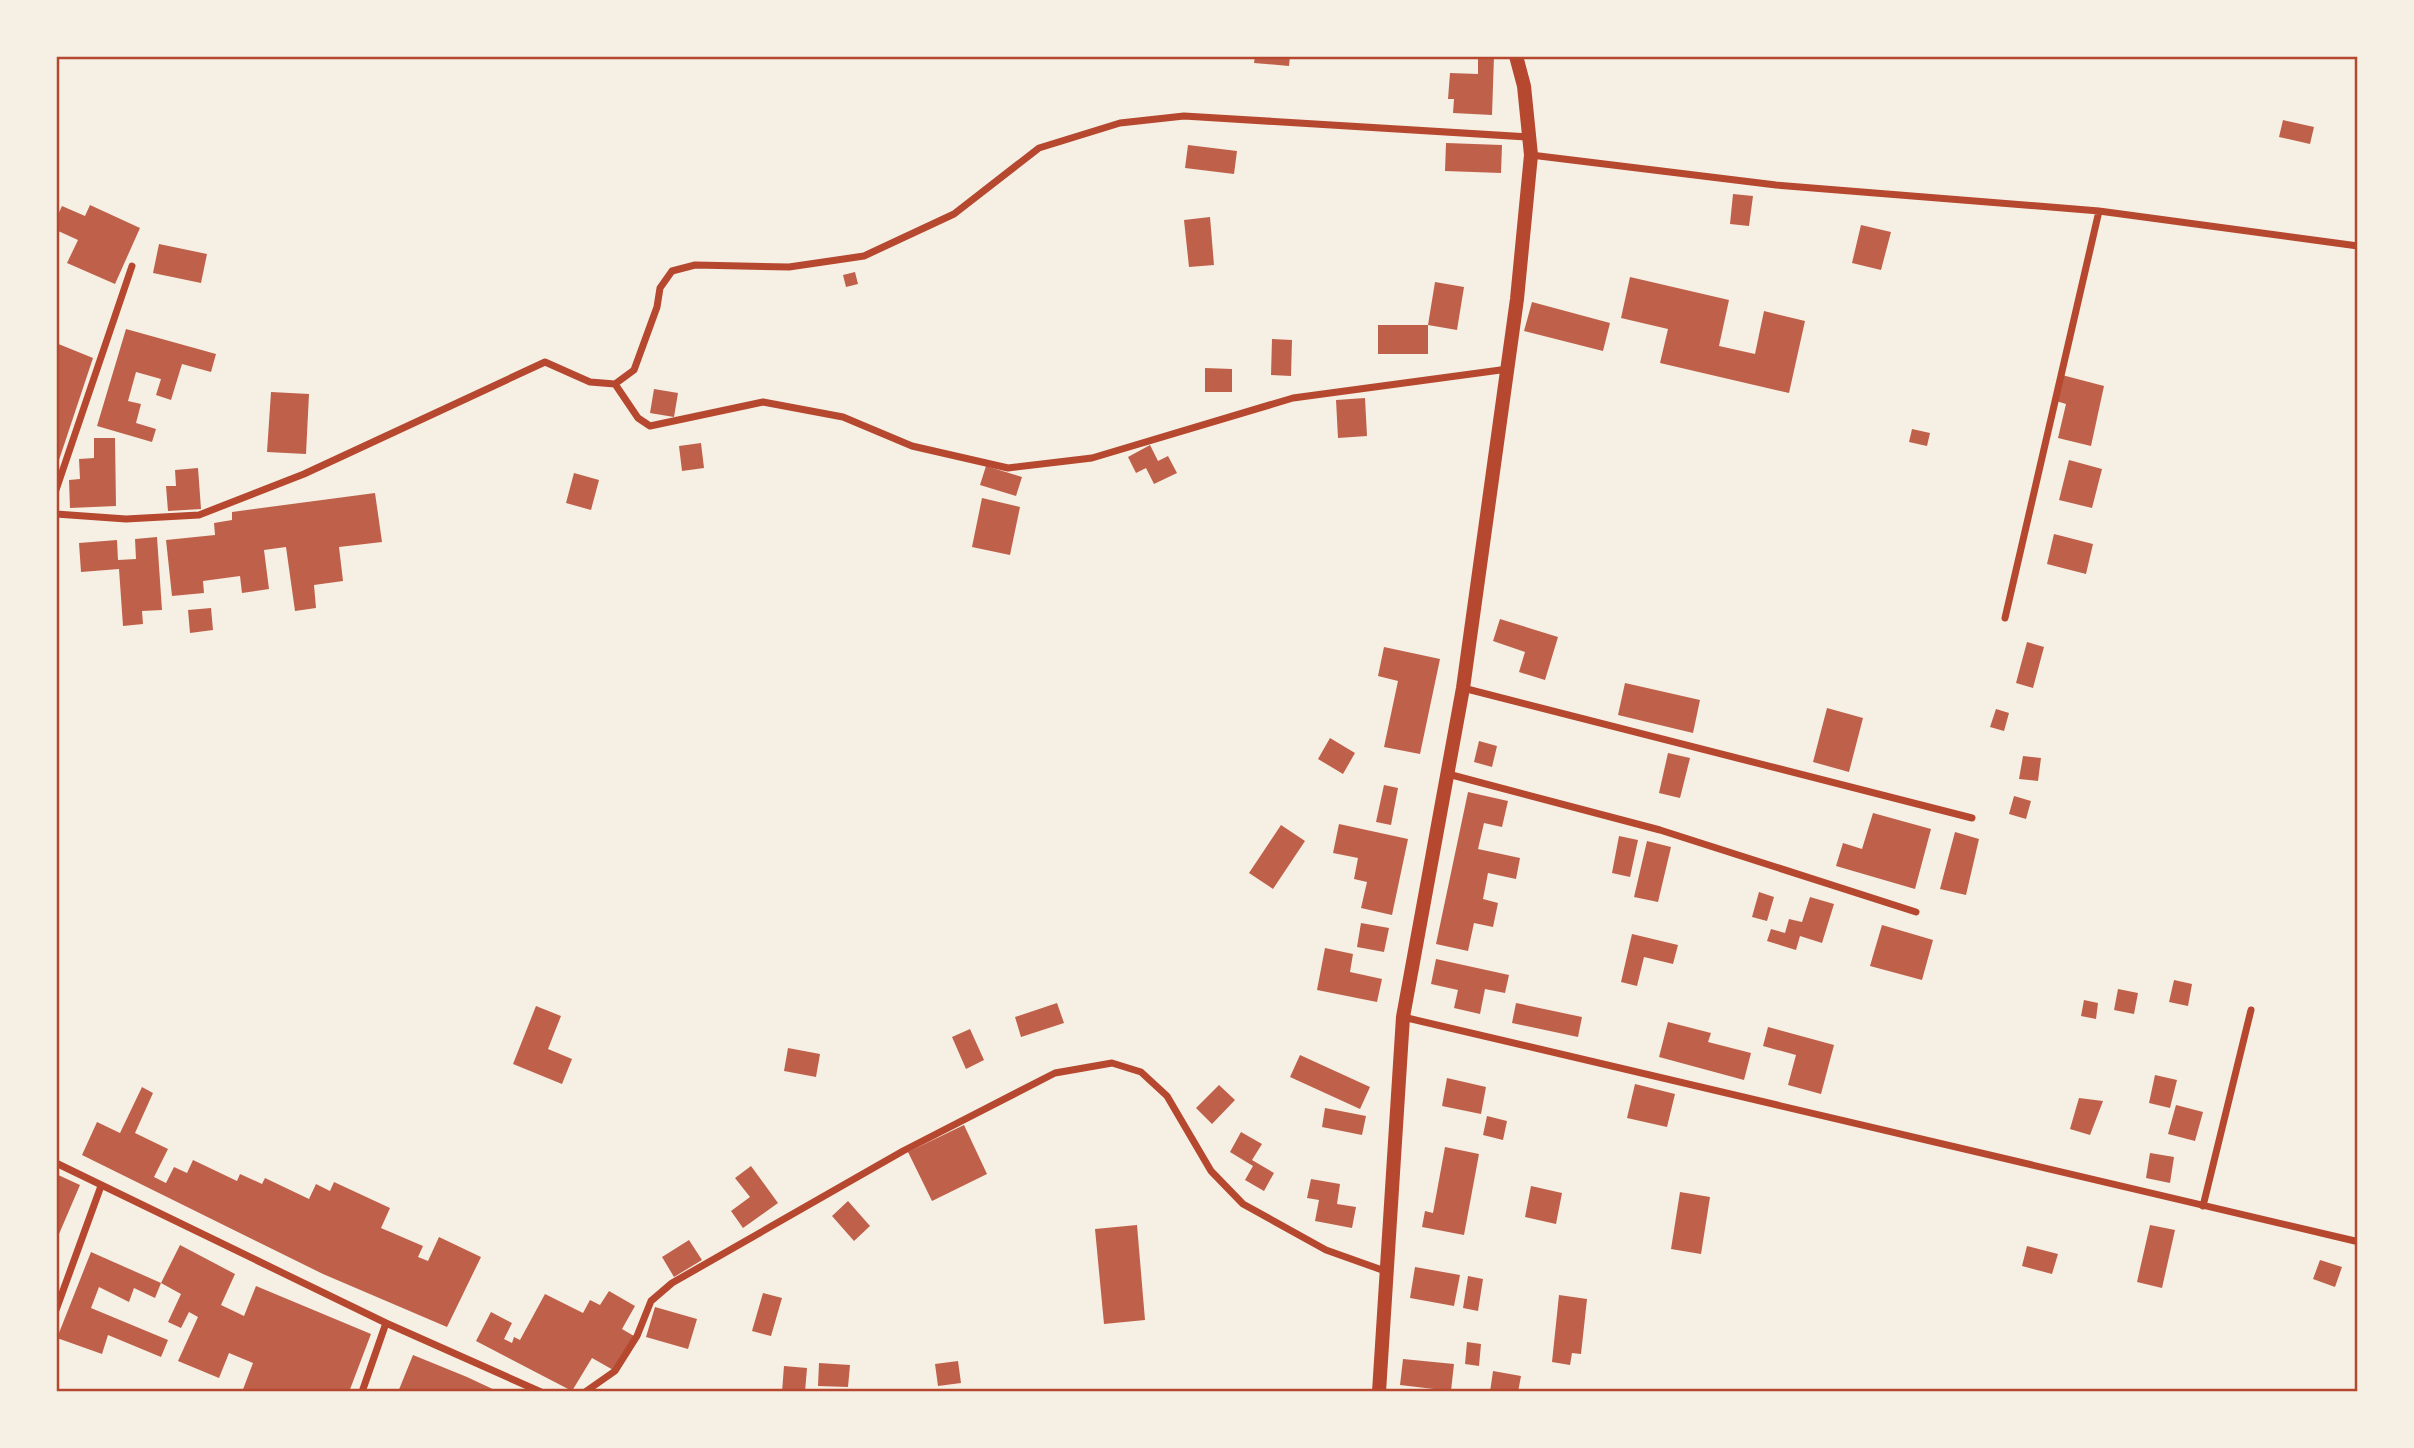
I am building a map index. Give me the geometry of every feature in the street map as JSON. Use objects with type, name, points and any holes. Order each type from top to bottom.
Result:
[{"type":"main road","points":[[1379,1392],[1403,1017],[1463,688],[1508,369],[1531,155],[1524,86],[1516,56]]},
{"type":"street","points":[[56,514],[126,519],[199,515],[304,474],[545,362],[590,382],[615,384],[634,370],[657,307],[660,288],[672,271],[695,265],[789,267],[864,256],[954,214],[1039,148],[1120,123],[1184,116],[1528,137]]},
{"type":"street","points":[[1531,155],[1776,185],[2099,211],[2358,246]]},
{"type":"street","points":[[2005,618],[2099,211]]},
{"type":"street","points":[[56,489],[132,266]]},
{"type":"street","points":[[615,384],[638,418],[650,426],[763,402],[843,417],[912,446],[1008,468],[1092,458],[1293,398],[1508,369]]},
{"type":"street","points":[[1463,688],[1972,818]]},
{"type":"street","points":[[1448,774],[1660,830],[1916,912]]},
{"type":"street","points":[[2203,1206],[2251,1010]]},
{"type":"street","points":[[1403,1017],[2355,1241]]},
{"type":"street","points":[[585,1392],[615,1371],[637,1336],[651,1301],[672,1283],[904,1151],[1055,1073],[1112,1063],[1141,1072],[1167,1096],[1211,1171],[1243,1204],[1326,1250],[1385,1271]]},
{"type":"street","points":[[56,1163],[386,1323],[541,1392]]},
{"type":"street","points":[[56,1310],[101,1186]]},
{"type":"street","points":[[362,1392],[386,1323]]},
{"type":"building","points":[[1255,56],[1290,56],[1289,66],[1254,63]]},
{"type":"building","points":[[1478,56],[1494,56],[1492,115],[1453,113],[1454,99],[1448,99],[1450,73],[1478,74]]},
{"type":"building","points":[[2283,120],[2314,127],[2310,144],[2279,137]]},
{"type":"building","points":[[1446,143],[1502,145],[1501,173],[1445,171]]},
{"type":"building","points":[[1188,145],[1237,151],[1234,174],[1185,168]]},
{"type":"building","points":[[1733,194],[1753,196],[1749,226],[1730,224]]},
{"type":"building","points":[[90,205],[140,228],[115,284],[67,263],[78,240],[56,230],[56,219],[62,206],[85,216]]},
{"type":"building","points":[[1210,217],[1214,265],[1189,267],[1184,220]]},
{"type":"building","points":[[1861,225],[1891,232],[1881,270],[1852,263]]},
{"type":"building","points":[[159,244],[207,254],[201,283],[153,273]]},
{"type":"building","points":[[855,272],[858,284],[846,287],[843,275]]},
{"type":"building","points":[[1630,277],[1729,300],[1719,346],[1755,354],[1764,311],[1805,321],[1789,393],[1660,363],[1668,329],[1621,318]]},
{"type":"building","points":[[1435,282],[1464,287],[1457,330],[1428,325]]},
{"type":"building","points":[[1532,302],[1610,323],[1603,351],[1524,331]]},
{"type":"building","points":[[1378,325],[1428,325],[1428,354],[1378,354]]},
{"type":"building","points":[[126,329],[216,354],[211,372],[182,364],[171,400],[156,395],[161,379],[136,372],[128,401],[141,404],[136,423],[156,429],[152,442],[97,426]]},
{"type":"building","points":[[1272,339],[1292,340],[1291,376],[1271,375]]},
{"type":"building","points":[[56,343],[93,358],[57,466],[56,466]]},
{"type":"building","points":[[1205,368],[1232,369],[1232,392],[1205,392]]},
{"type":"building","points":[[2062,375],[2104,386],[2091,446],[2058,438],[2066,404],[2056,401]]},
{"type":"building","points":[[654,389],[678,393],[674,417],[650,413]]},
{"type":"building","points":[[271,392],[309,394],[306,454],[267,452]]},
{"type":"building","points":[[1365,398],[1367,436],[1338,438],[1336,400]]},
{"type":"building","points":[[1912,429],[1930,433],[1927,446],[1909,442]]},
{"type":"building","points":[[94,438],[115,438],[116,506],[70,508],[69,480],[80,479],[79,459],[94,458]]},
{"type":"building","points":[[701,443],[704,468],[682,471],[679,446]]},
{"type":"building","points":[[1150,445],[1158,461],[1168,456],[1177,473],[1154,484],[1146,468],[1136,473],[1128,457]]},
{"type":"building","points":[[2069,460],[2102,469],[2092,508],[2059,500]]},
{"type":"building","points":[[986,466],[1022,477],[1016,496],[980,485]]},
{"type":"building","points":[[198,468],[201,509],[168,511],[166,486],[176,486],[175,470]]},
{"type":"building","points":[[574,473],[599,480],[591,510],[566,503]]},
{"type":"building","points":[[375,493],[382,542],[339,547],[343,581],[314,585],[316,608],[295,611],[286,547],[264,550],[269,589],[242,593],[240,576],[203,581],[204,593],[172,596],[166,540],[215,535],[214,523],[232,520],[232,512]]},
{"type":"building","points":[[982,498],[1020,507],[1010,555],[972,547]]},
{"type":"building","points":[[2054,534],[2093,544],[2086,574],[2047,564]]},
{"type":"building","points":[[157,537],[162,610],[142,611],[143,624],[123,626],[119,569],[81,572],[79,543],[117,540],[118,560],[136,559],[135,539]]},
{"type":"building","points":[[211,608],[213,630],[190,633],[188,610]]},
{"type":"building","points":[[1500,619],[1558,637],[1545,680],[1519,672],[1525,652],[1493,641]]},
{"type":"building","points":[[2027,642],[2044,647],[2033,688],[2016,683]]},
{"type":"building","points":[[1384,647],[1440,659],[1420,754],[1384,747],[1398,681],[1378,676]]},
{"type":"building","points":[[1625,683],[1700,700],[1693,733],[1618,715]]},
{"type":"building","points":[[1827,708],[1863,718],[1849,772],[1813,762]]},
{"type":"building","points":[[1996,709],[2009,713],[2004,731],[1990,727]]},
{"type":"building","points":[[1330,738],[1355,753],[1343,774],[1318,759]]},
{"type":"building","points":[[1479,741],[1497,746],[1492,767],[1474,762]]},
{"type":"building","points":[[1668,753],[1690,758],[1680,798],[1659,793]]},
{"type":"building","points":[[2023,756],[2041,758],[2038,781],[2019,779]]},
{"type":"building","points":[[1384,785],[1398,788],[1391,825],[1376,822]]},
{"type":"building","points":[[1468,792],[1508,801],[1502,827],[1484,823],[1478,849],[1520,858],[1516,879],[1488,873],[1483,899],[1498,903],[1493,927],[1474,923],[1468,951],[1436,944]]},
{"type":"building","points":[[2014,796],[2031,801],[2026,819],[2009,814]]},
{"type":"building","points":[[1873,813],[1931,829],[1915,889],[1836,866],[1843,843],[1862,849]]},
{"type":"building","points":[[1339,824],[1408,839],[1392,915],[1361,908],[1367,882],[1354,879],[1358,858],[1333,853]]},
{"type":"building","points":[[1281,825],[1305,841],[1273,889],[1249,873]]},
{"type":"building","points":[[1955,832],[1979,839],[1966,895],[1940,889]]},
{"type":"building","points":[[1619,836],[1638,840],[1630,877],[1612,873]]},
{"type":"building","points":[[1647,841],[1671,847],[1658,902],[1634,897]]},
{"type":"building","points":[[1759,892],[1774,897],[1767,921],[1752,917]]},
{"type":"building","points":[[1810,897],[1834,904],[1822,943],[1800,936],[1796,950],[1767,941],[1771,929],[1785,933],[1789,919],[1802,922]]},
{"type":"building","points":[[1361,923],[1389,928],[1384,952],[1357,947]]},
{"type":"building","points":[[1882,925],[1933,940],[1922,980],[1870,966]]},
{"type":"building","points":[[1632,934],[1678,945],[1673,964],[1644,957],[1637,986],[1621,982]]},
{"type":"building","points":[[1325,948],[1353,954],[1350,972],[1382,979],[1377,1002],[1317,990]]},
{"type":"building","points":[[1436,959],[1509,975],[1505,993],[1485,989],[1480,1014],[1454,1008],[1458,990],[1431,984]]},
{"type":"building","points":[[2174,980],[2192,984],[2188,1006],[2169,1002]]},
{"type":"building","points":[[2118,989],[2138,993],[2134,1014],[2114,1010]]},
{"type":"building","points":[[2084,1000],[2098,1003],[2096,1019],[2081,1016]]},
{"type":"building","points":[[1057,1003],[1064,1023],[1021,1037],[1015,1017]]},
{"type":"building","points":[[1516,1003],[1582,1017],[1578,1037],[1512,1023]]},
{"type":"building","points":[[536,1006],[561,1016],[548,1049],[572,1059],[562,1084],[513,1064]]},
{"type":"building","points":[[1668,1022],[1711,1033],[1708,1042],[1751,1053],[1744,1080],[1659,1057]]},
{"type":"building","points":[[1768,1027],[1834,1045],[1821,1094],[1788,1085],[1796,1055],[1763,1046]]},
{"type":"building","points":[[970,1029],[984,1060],[966,1069],[952,1037]]},
{"type":"building","points":[[788,1048],[820,1054],[816,1077],[784,1071]]},
{"type":"building","points":[[1300,1055],[1370,1087],[1360,1109],[1290,1077]]},
{"type":"building","points":[[2155,1075],[2177,1080],[2170,1108],[2149,1103]]},
{"type":"building","points":[[1447,1078],[1486,1087],[1481,1114],[1442,1106]]},
{"type":"building","points":[[1635,1084],[1675,1094],[1667,1127],[1627,1118]]},
{"type":"building","points":[[1219,1085],[1235,1100],[1212,1124],[1196,1108]]},
{"type":"building","points":[[142,1087],[153,1093],[135,1133],[168,1149],[154,1177],[166,1183],[174,1167],[187,1173],[193,1160],[237,1181],[240,1174],[262,1184],[265,1178],[309,1199],[316,1184],[330,1191],[334,1182],[390,1208],[381,1228],[423,1246],[418,1257],[428,1261],[439,1237],[481,1257],[447,1327],[323,1274],[82,1155],[97,1122],[120,1133]]},
{"type":"building","points":[[2079,1098],[2103,1101],[2090,1135],[2070,1129]]},
{"type":"building","points":[[2176,1105],[2203,1112],[2195,1141],[2168,1134]]},
{"type":"building","points":[[1325,1108],[1366,1116],[1362,1135],[1322,1127]]},
{"type":"building","points":[[1487,1116],[1507,1121],[1503,1140],[1483,1135]]},
{"type":"building","points":[[964,1125],[987,1174],[932,1201],[908,1152]]},
{"type":"building","points":[[1241,1132],[1262,1144],[1252,1160],[1274,1173],[1264,1191],[1245,1180],[1253,1166],[1230,1152]]},
{"type":"building","points":[[1445,1147],[1479,1154],[1464,1235],[1422,1227],[1425,1211],[1433,1213]]},
{"type":"building","points":[[2150,1153],[2174,1157],[2170,1183],[2146,1178]]},
{"type":"building","points":[[751,1166],[778,1203],[743,1228],[731,1211],[750,1197],[735,1178]]},
{"type":"building","points":[[56,1174],[80,1185],[56,1241]]},
{"type":"building","points":[[1311,1179],[1340,1184],[1337,1204],[1356,1207],[1352,1228],[1315,1221],[1319,1200],[1307,1198]]},
{"type":"building","points":[[1531,1186],[1562,1193],[1556,1224],[1525,1217]]},
{"type":"building","points":[[1680,1192],[1710,1197],[1701,1254],[1671,1249]]},
{"type":"building","points":[[848,1201],[870,1226],[854,1241],[832,1216]]},
{"type":"building","points":[[1137,1225],[1145,1320],[1104,1324],[1095,1229]]},
{"type":"building","points":[[2150,1225],[2175,1230],[2162,1288],[2137,1282]]},
{"type":"building","points":[[689,1240],[702,1260],[674,1277],[662,1257]]},
{"type":"building","points":[[180,1245],[235,1274],[221,1305],[244,1316],[256,1286],[371,1334],[349,1392],[242,1392],[253,1363],[229,1353],[219,1378],[178,1361],[198,1317],[189,1312],[181,1328],[168,1322],[181,1294],[161,1283]]},
{"type":"building","points":[[2027,1246],[2058,1254],[2052,1274],[2022,1266]]},
{"type":"building","points":[[91,1252],[161,1283],[155,1298],[134,1288],[129,1302],[99,1287],[91,1308],[168,1340],[161,1357],[108,1335],[102,1354],[57,1338]]},
{"type":"building","points":[[2320,1260],[2342,1267],[2335,1287],[2313,1279]]},
{"type":"building","points":[[1415,1267],[1460,1275],[1454,1306],[1410,1298]]},
{"type":"building","points":[[1468,1276],[1483,1279],[1478,1311],[1463,1308]]},
{"type":"building","points":[[609,1291],[635,1306],[622,1329],[634,1336],[615,1371],[592,1358],[572,1391],[476,1341],[491,1312],[512,1323],[504,1339],[512,1343],[514,1337],[520,1340],[545,1294],[583,1313],[590,1300],[600,1305]]},
{"type":"building","points":[[763,1293],[782,1298],[771,1336],[752,1331]]},
{"type":"building","points":[[1559,1295],[1587,1299],[1581,1354],[1572,1353],[1570,1365],[1552,1362]]},
{"type":"building","points":[[655,1307],[697,1319],[688,1349],[646,1337]]},
{"type":"building","points":[[1467,1342],[1481,1344],[1479,1366],[1465,1364]]},
{"type":"building","points":[[413,1355],[467,1377],[499,1392],[398,1392]]},
{"type":"building","points":[[1403,1359],[1454,1364],[1451,1391],[1400,1385]]},
{"type":"building","points":[[958,1361],[961,1383],[938,1386],[935,1364]]},
{"type":"building","points":[[819,1363],[850,1365],[848,1387],[818,1386]]},
{"type":"building","points":[[784,1366],[807,1368],[805,1392],[782,1392]]},
{"type":"building","points":[[1493,1371],[1521,1376],[1518,1392],[1490,1392]]}]
